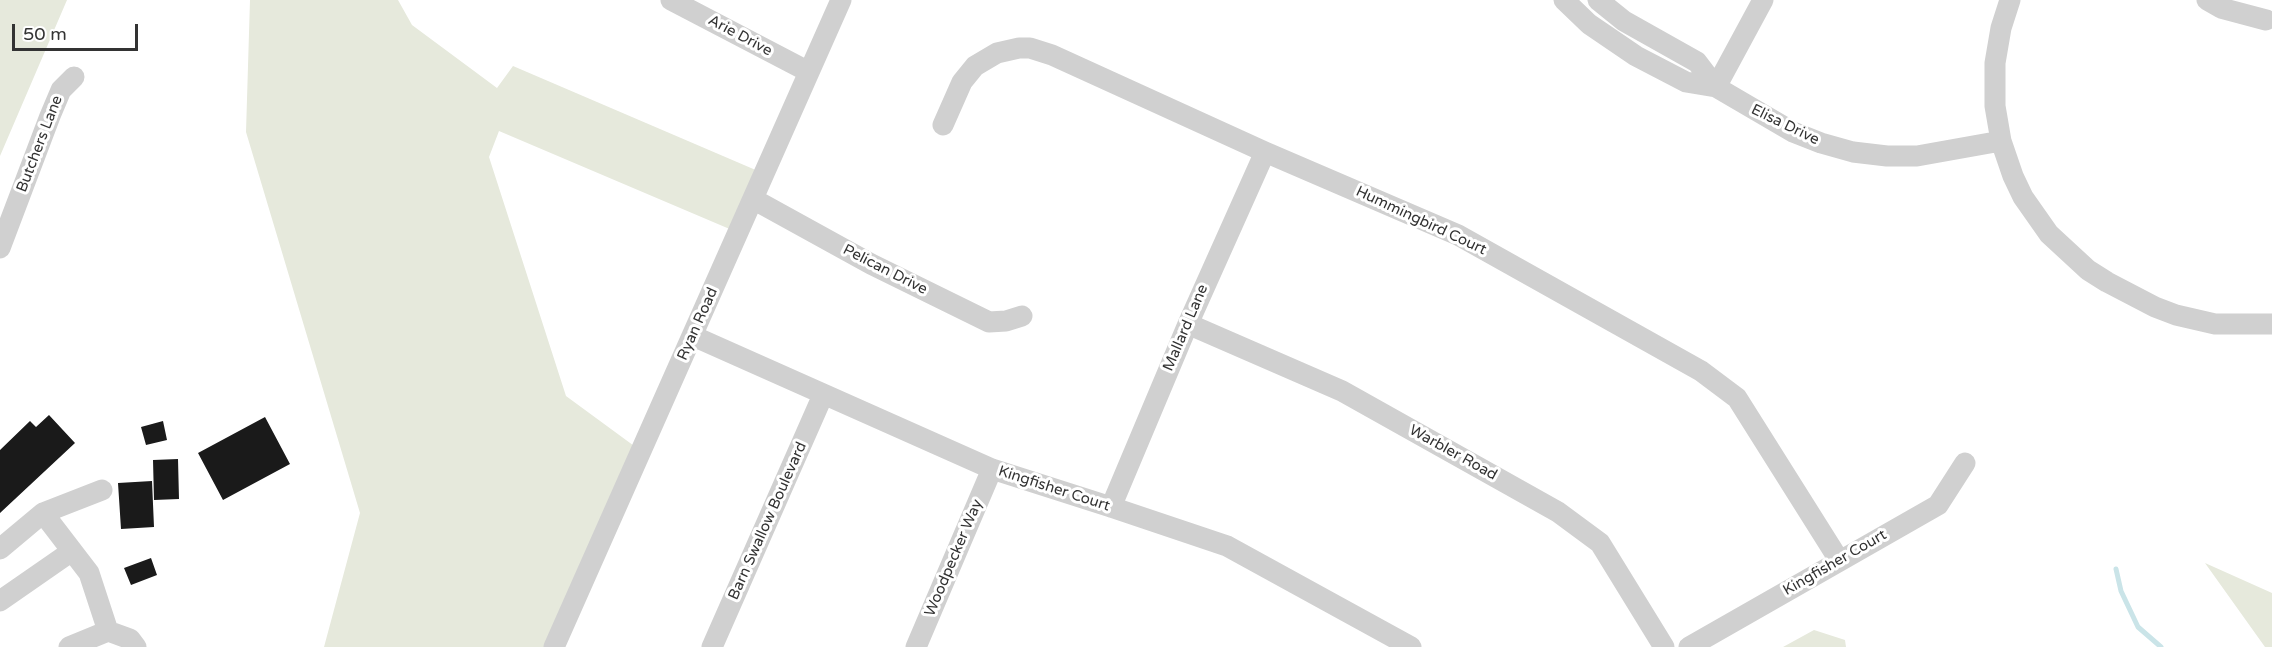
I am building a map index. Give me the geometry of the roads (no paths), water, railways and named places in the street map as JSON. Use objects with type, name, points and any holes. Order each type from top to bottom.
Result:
[{"type":"street","name":"Arie Drive","points":[[671,0],[809,72]]},
{"type":"street","name":"Ryan Road","points":[[554,647],[841,0]]},
{"type":"street","name":"Elisa Drive","points":[[1598,0],[1624,21],[1697,62],[1716,87]]},
{"type":"street","points":[[1716,87],[1763,0]]},
{"type":"street","points":[[2010,0],[2001,28],[1995,63],[1995,106],[2001,141],[2013,176],[2038,219],[2066,251],[2088,270],[2155,307],[2176,315],[2215,324],[2272,324]]},
{"type":"street","points":[[2207,0],[2221,8],[2266,20]]},
{"type":"street","name":"Elisa Drive","points":[[1571,3],[1614,42],[1676,78],[1716,87],[1793,132],[1821,144],[1853,152],[1887,156],[1917,156],[2001,141]]},
{"type":"street","name":"Hummingbird Court","points":[[943,125],[962,82],[975,66],[997,53],[1030,48],[1052,55],[1265,152],[1458,235],[1701,370],[1737,398],[1839,560]]},
{"type":"street","name":"Butchers Lane","points":[[0,248],[57,99],[64,86],[74,77]]},
{"type":"street","name":"Mallard Lane","points":[[1111,507],[1188,324],[1265,152]]},
{"type":"street","name":"Pelican Drive","points":[[753,199],[871,264],[989,322],[1006,321],[1022,316]]},
{"type":"street","name":"Warbler Road","points":[[1188,324],[1342,391],[1558,512],[1600,543],[1664,647]]},
{"type":"street","name":"Kingfisher Court","points":[[693,336],[992,469],[1227,546],[1411,647]]},
{"type":"street","name":"Barn Swallow Boulevard","points":[[712,647],[823,394]]},
{"type":"street","name":"Kingfisher Court","points":[[1689,647],[1938,505],[1965,463]]},
{"type":"street","name":"Woodpecker Way","points":[[922,646],[992,469]]},
{"type":"street","points":[[0,549],[43,513],[102,490]]},
{"type":"street","points":[[43,513],[88,573],[108,631]]},
{"type":"street","points":[[0,601],[72,551]]},
{"type":"street","points":[[69,647],[108,631],[130,639],[136,647]]},
{"type":"waterway","points":[[2116,569],[2121,591],[2138,627],[2161,647]]}]
